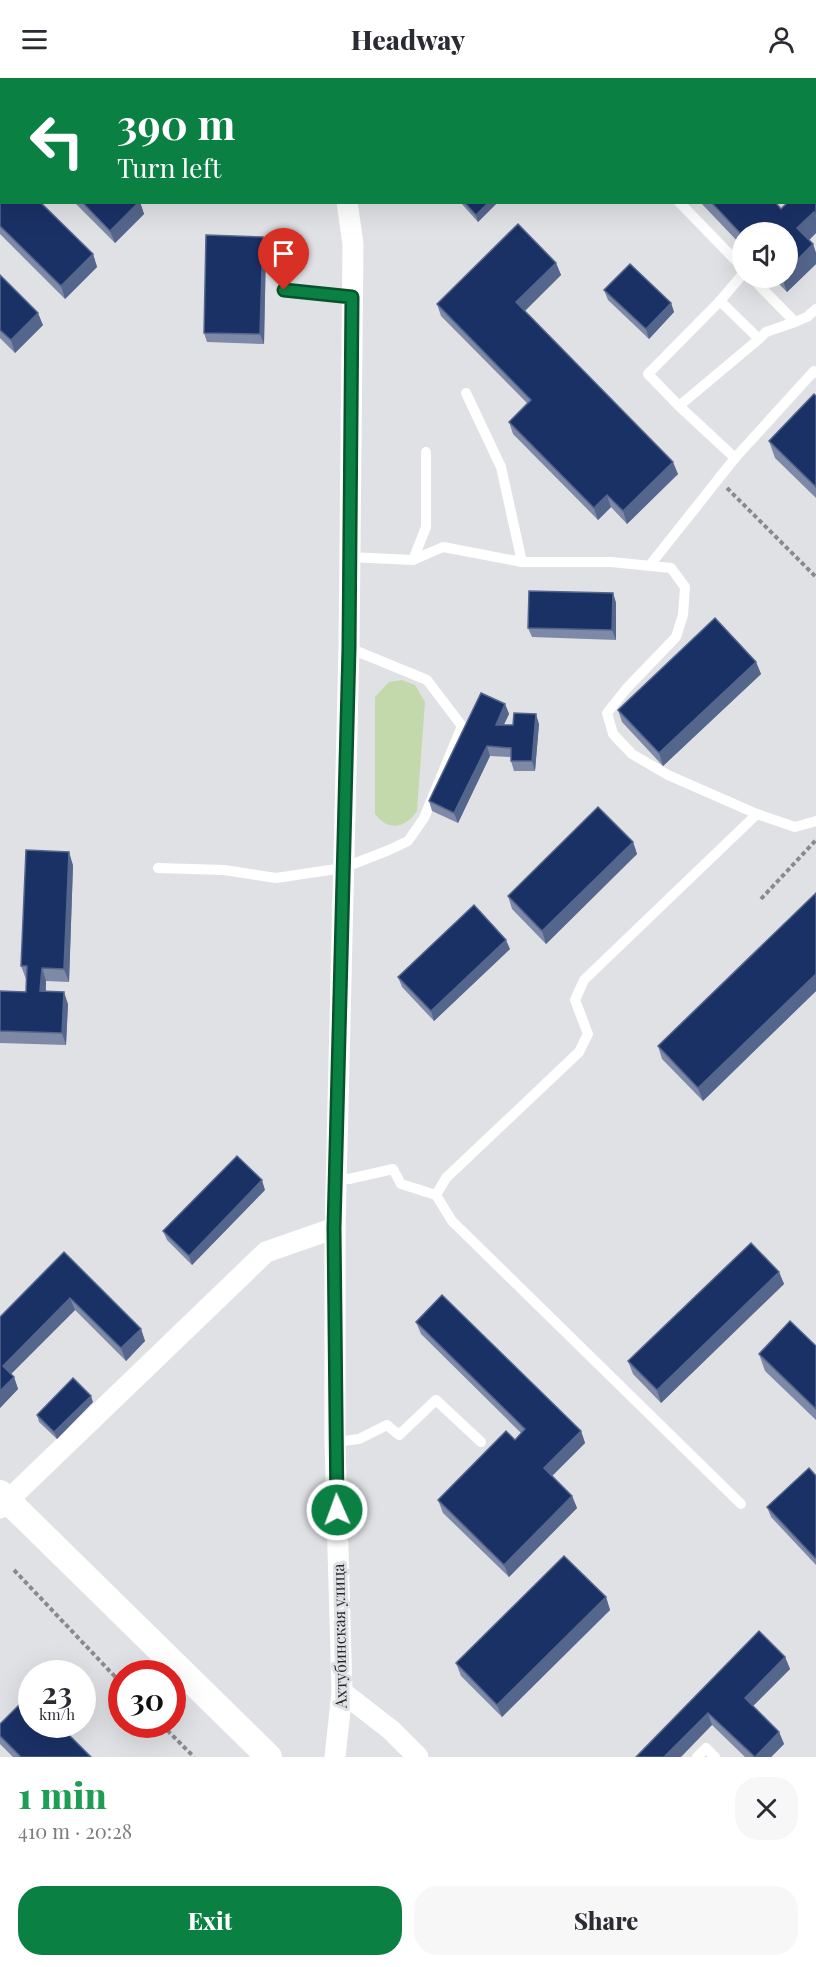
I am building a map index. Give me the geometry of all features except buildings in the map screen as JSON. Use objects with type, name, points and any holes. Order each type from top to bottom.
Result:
[{"type":"street","name":"Ахтубинская улица","points":[[336,1757],[342,1692],[334,1442],[334,1228],[349,648],[348,557],[353,244],[347,204]]},
{"type":"street","points":[[269,1757],[2,1501],[266,1252],[334,1228]]},
{"type":"street","points":[[342,1692],[391,1731],[418,1757]]},
{"type":"lane","points":[[681,204],[732,257]]},
{"type":"lane","points":[[732,287],[648,374],[735,458]]},
{"type":"lane","points":[[762,288],[795,322]]},
{"type":"lane","points":[[284,290],[352,297]]},
{"type":"lane","points":[[720,301],[759,339]]},
{"type":"lane","points":[[679,406],[773,329],[807,317],[816,309]]},
{"type":"lane","points":[[650,565],[735,458],[814,371],[816,373]]},
{"type":"lane","points":[[466,393],[501,467],[522,562]]},
{"type":"lane","points":[[412,560],[426,527],[426,452]]},
{"type":"lane","points":[[348,557],[412,560],[443,547],[522,562],[650,565],[671,568],[685,587],[683,615],[676,637],[627,688],[607,713],[613,734],[632,754],[668,775],[757,814],[795,827],[816,821]]},
{"type":"lane","points":[[158,868],[224,870],[276,878],[343,868],[408,841],[424,818],[462,726],[427,680],[349,648]]},
{"type":"lane","points":[[436,1195],[447,1179],[579,1052],[588,1034],[575,1000],[584,980],[757,814]]},
{"type":"lane","points":[[336,1178],[349,1179],[393,1169],[401,1184],[436,1195],[452,1221],[741,1504]]},
{"type":"lane","points":[[334,1442],[359,1439],[387,1425],[399,1435],[436,1400],[481,1442]]},
{"type":"lane","points":[[697,1757],[706,1748],[715,1757]]},
{"type":"path","points":[[723,483],[816,577]]},
{"type":"path","points":[[761,899],[816,840]]},
{"type":"path","points":[[14,1570],[108,1669]]},
{"type":"path","points":[[175,1738],[194,1757]]},
{"type":"green space","points":[[402,680],[415,685],[425,702],[417,811],[407,821],[397,826],[386,824],[375,814],[375,697],[389,682]]},
{"type":"route","points":[[284,290],[352,297],[349,648],[334,1228],[334,1442],[337,1510]]}]
